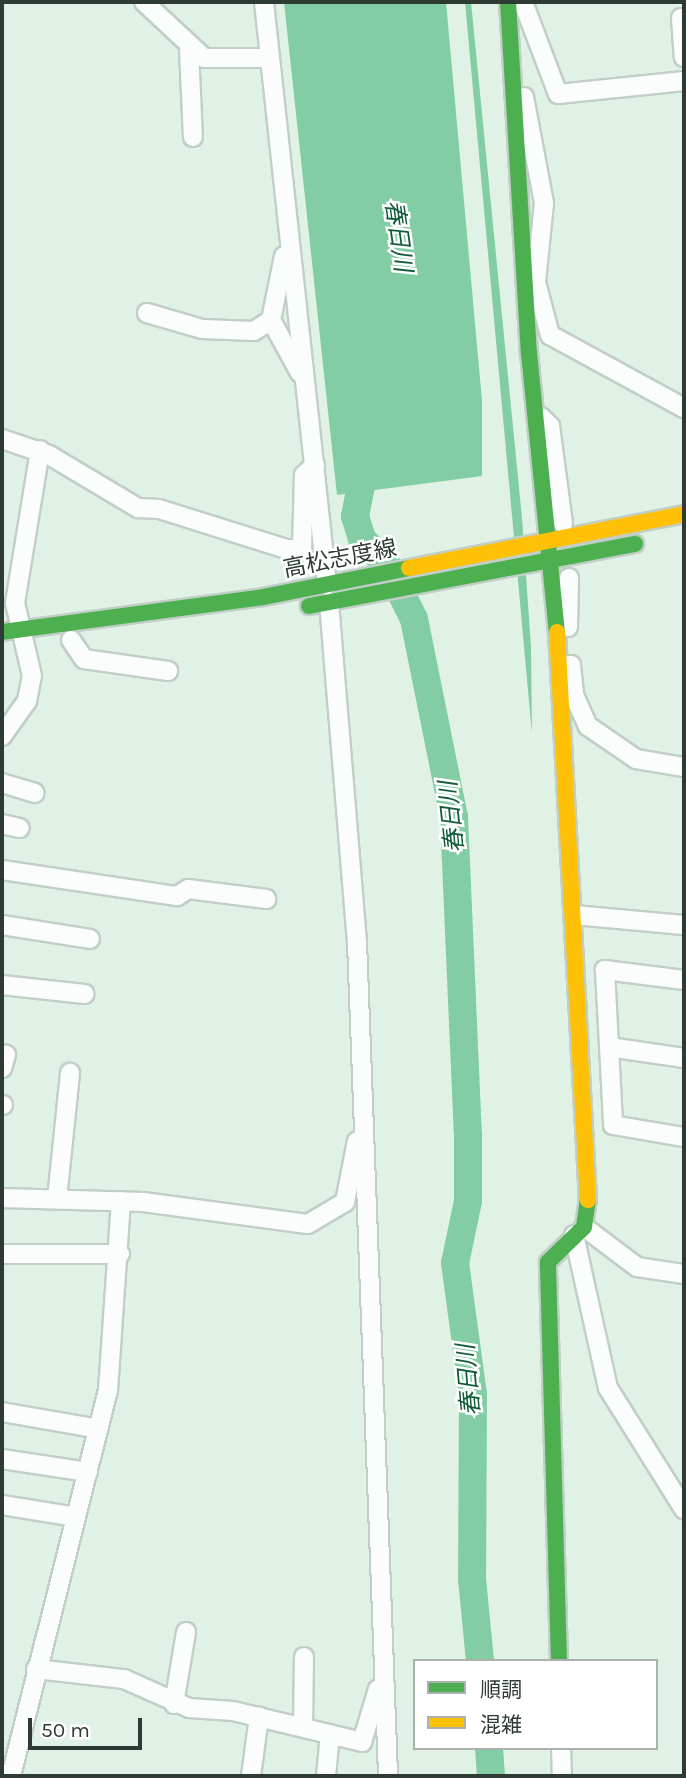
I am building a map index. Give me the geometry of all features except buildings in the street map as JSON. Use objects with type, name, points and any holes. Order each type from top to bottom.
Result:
[{"type":"street","points":[[144,2],[189,50],[204,58],[266,58]]},
{"type":"street","points":[[264,2],[266,58],[333,592],[350,826],[388,1776]]},
{"type":"street","points":[[508,2],[513,69],[544,203],[530,282],[545,543],[563,665],[574,915],[579,1231],[608,1388],[684,1508]]},
{"type":"street","points":[[523,2],[558,94],[684,81]]},
{"type":"street","points":[[681,18],[684,57]]},
{"type":"street","points":[[189,50],[193,137]]},
{"type":"street","points":[[288,239],[271,320],[305,382]]},
{"type":"street","points":[[530,282],[556,341],[684,408]]},
{"type":"street","points":[[147,313],[202,329],[254,331],[271,320]]},
{"type":"street","points":[[536,412],[550,426],[563,523]]},
{"type":"street","points":[[2,439],[40,450],[138,508],[159,509],[288,549],[302,549],[304,475],[315,465]]},
{"type":"street","points":[[2,736],[27,701],[15,603],[40,450]]},
{"type":"street","name":"高松志度線","points":[[17,636],[71,640],[333,592],[684,514]]},
{"type":"street","name":"高松志度線","points":[[2,648],[17,636],[548,565],[684,532]]},
{"type":"street","points":[[569,578],[563,665],[588,726],[636,759],[684,767]]},
{"type":"street","points":[[71,640],[84,659],[168,671]]},
{"type":"street","points":[[2,783],[35,793]]},
{"type":"street","points":[[2,824],[20,828]]},
{"type":"street","points":[[2,870],[177,896],[188,889],[266,899]]},
{"type":"street","points":[[574,915],[684,925]]},
{"type":"street","points":[[2,925],[90,939]]},
{"type":"street","points":[[684,980],[606,970],[613,1125],[684,1137]]},
{"type":"street","points":[[2,985],[85,994]]},
{"type":"street","points":[[609,1047],[684,1058]]},
{"type":"street","points":[[57,1199],[57,1126],[70,1073]]},
{"type":"street","points":[[2,1198],[121,1201],[308,1224],[345,1202],[363,1114]]},
{"type":"street","points":[[11,1776],[99,1429],[118,1321],[121,1201]]},
{"type":"street","points":[[579,1231],[637,1267],[684,1274]]},
{"type":"street","points":[[559,1659],[548,1262],[579,1231]]},
{"type":"street","points":[[4,1254],[120,1254]]},
{"type":"street","points":[[2,1412],[99,1429]]},
{"type":"street","points":[[2,1458],[88,1472]]},
{"type":"street","points":[[2,1505],[76,1517]]},
{"type":"street","points":[[174,1704],[186,1632]]},
{"type":"street","points":[[303,1727],[304,1657]]},
{"type":"street","points":[[36,1669],[124,1678],[174,1704],[259,1717],[362,1742],[384,1665]]},
{"type":"street","points":[[251,1776],[259,1717]]},
{"type":"street","points":[[326,1776],[330,1734]]},
{"type":"street","points":[[561,1750],[562,1776]]},
{"type":"water","points":[[284,2],[446,2],[482,401],[482,476],[337,495]]},
{"type":"water","points":[[465,2],[471,2],[522,518],[531,647],[532,734]]},
{"type":"waterway","name":"春日川","points":[[367,455],[355,516],[362,539],[387,565],[414,619],[454,817],[468,1134],[468,1201],[455,1263],[473,1394],[472,1579],[480,1659]]},
{"type":"waterway","name":"春日川","points":[[489,1750],[491,1776]]},
{"type":"traffic: fast","points":[[508,2],[529,353],[557,632]]},
{"type":"traffic: fast","points":[[309,606],[635,544]]},
{"type":"traffic: fast","points":[[2,632],[263,597],[409,568]]},
{"type":"traffic: fast","points":[[559,1659],[548,1262],[584,1227],[588,1200]]},
{"type":"traffic: slow","points":[[409,568],[684,514]]},
{"type":"traffic: slow","points":[[557,632],[588,1200]]}]
